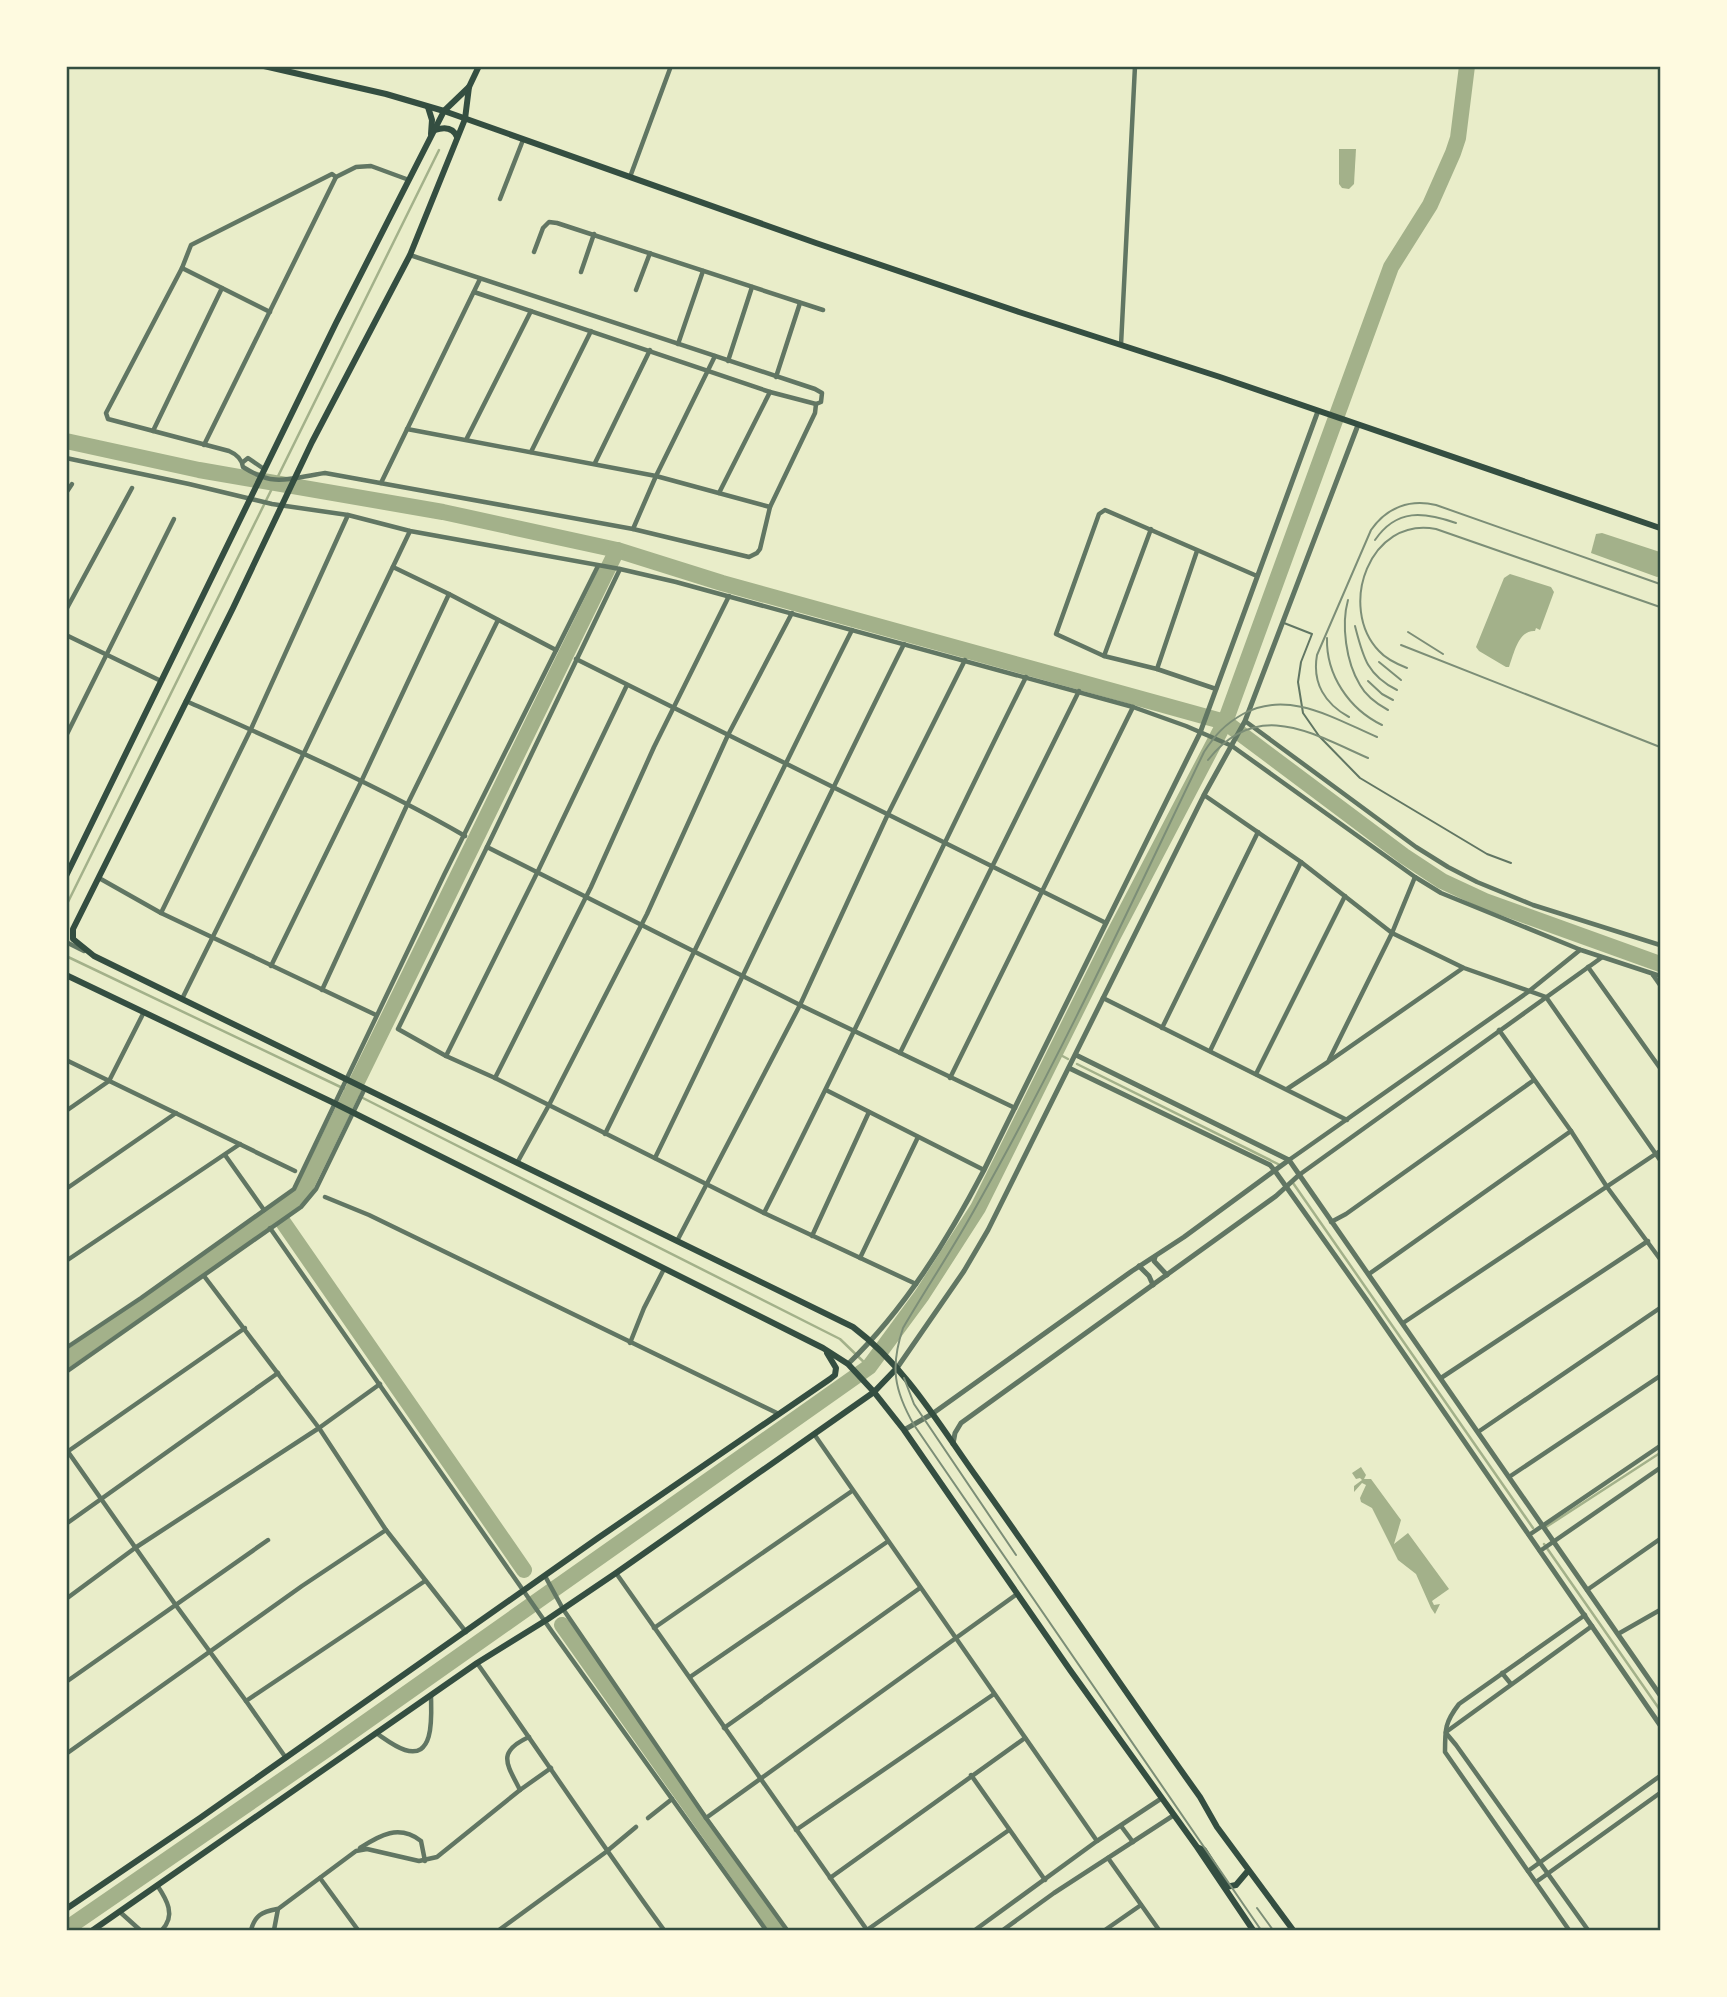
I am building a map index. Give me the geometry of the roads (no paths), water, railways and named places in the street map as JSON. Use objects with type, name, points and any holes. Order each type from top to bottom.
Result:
[{"type":"main road","points":[[264,66],[386,94],[444,111],[828,247],[1661,528]]},
{"type":"main road","points":[[479,66],[469,88],[465,119],[410,256],[293,482],[99,878],[69,931],[75,941],[94,956],[853,1328],[873,1342],[932,1414],[1200,1797],[1217,1826],[1293,1930]]},
{"type":"main road","points":[[66,876],[69,865],[264,469],[444,111],[469,88]]},
{"type":"main road","points":[[428,107],[432,120],[429,143]]},
{"type":"main road","points":[[435,130],[449,129],[457,137]]},
{"type":"main road","points":[[66,975],[335,1102],[850,1362],[855,1372],[904,1430],[1253,1930]]},
{"type":"main road","points":[[66,1909],[835,1375],[836,1368],[822,1348]]},
{"type":"main road","points":[[93,1930],[477,1663],[616,1573],[874,1392],[897,1368]]},
{"type":"main road","points":[[1217,1826],[1220,1836],[1256,1880]]},
{"type":"main road","points":[[1197,1847],[1204,1850],[1226,1886],[1229,1896]]},
{"type":"main road","points":[[1226,1886],[1236,1885],[1247,1872]]},
{"type":"street","points":[[630,178],[671,66]]},
{"type":"street","points":[[1121,345],[1135,66]]},
{"type":"street","points":[[500,199],[523,140]]},
{"type":"street","points":[[204,444],[336,177],[356,167],[372,166],[410,180]]},
{"type":"street","points":[[336,177],[332,174],[191,245],[182,268],[106,413],[108,419],[229,451],[236,454],[243,462],[243,467],[260,478],[293,482],[325,473],[633,528],[749,557],[760,549],[770,507],[815,413],[816,404]]},
{"type":"street","points":[[534,252],[542,228],[549,222],[557,223],[823,310]]},
{"type":"street","points":[[581,272],[594,234]]},
{"type":"street","points":[[636,290],[650,253]]},
{"type":"street","points":[[410,256],[822,393],[821,402],[816,404],[770,391],[474,292]]},
{"type":"street","points":[[182,268],[270,312]]},
{"type":"street","points":[[678,344],[703,271]]},
{"type":"street","points":[[381,483],[480,279]]},
{"type":"street","points":[[728,361],[752,287]]},
{"type":"street","points":[[153,431],[222,288]]},
{"type":"street","points":[[775,377],[800,303]]},
{"type":"street","points":[[467,439],[531,311]]},
{"type":"street","points":[[531,452],[590,331]]},
{"type":"street","points":[[595,463],[650,350]]},
{"type":"street","points":[[633,528],[715,356]]},
{"type":"street","points":[[719,494],[770,391]]},
{"type":"street","points":[[850,1362],[873,1342],[957,1220],[1202,733],[1257,576],[1320,411]]},
{"type":"street","points":[[897,1368],[976,1251],[1001,1205],[1204,795],[1245,721],[1355,423]]},
{"type":"street","points":[[407,429],[656,476],[770,507]]},
{"type":"street","points":[[66,458],[252,496],[272,504],[284,503],[348,515],[410,531],[619,569],[729,596],[1133,707],[1233,744],[1415,877],[1441,893],[1581,950],[1661,976]]},
{"type":"street","points":[[243,462],[248,458],[264,469]]},
{"type":"street","points":[[66,494],[72,484]]},
{"type":"street","points":[[66,610],[132,488]]},
{"type":"street","points":[[1216,689],[1157,669],[1104,656],[1056,634],[1101,511],[1105,510],[1151,529],[1257,576]]},
{"type":"street","points":[[161,913],[251,729],[348,515]]},
{"type":"street","points":[[66,736],[174,519]]},
{"type":"street","points":[[1104,656],[1151,529]]},
{"type":"street","points":[[182,999],[410,531]]},
{"type":"street","points":[[1157,669],[1197,551]]},
{"type":"street","points":[[66,1348],[294,1189],[376,1015],[599,566]]},
{"type":"street","points":[[393,567],[556,650]]},
{"type":"street","points":[[619,569],[398,1028],[446,1056],[706,1185],[915,1284]]},
{"type":"street","points":[[271,966],[449,594]]},
{"type":"street","points":[[495,1078],[586,896],[673,708],[729,596]]},
{"type":"street","points":[[517,1163],[642,924],[728,735],[792,613]]},
{"type":"street","points":[[321,990],[408,803],[498,620]]},
{"type":"street","points":[[605,1134],[852,630]]},
{"type":"street","points":[[66,635],[161,681]]},
{"type":"street","points":[[655,1158],[904,644]]},
{"type":"street","points":[[576,659],[1106,923]]},
{"type":"street","points":[[677,1241],[800,1005],[888,814],[965,660]]},
{"type":"street","points":[[764,1213],[1026,677]]},
{"type":"street","points":[[446,1056],[627,685]]},
{"type":"street","points":[[900,1053],[1079,691]]},
{"type":"street","points":[[186,701],[408,803],[465,836]]},
{"type":"street","points":[[950,1078],[1133,707]]},
{"type":"street","points":[[1245,721],[1416,847],[1448,867],[1533,905],[1661,945]]},
{"type":"street","points":[[1204,795],[1301,862],[1392,933],[1464,968],[1546,997],[1658,1152],[1661,1160]]},
{"type":"street","points":[[1162,1028],[1258,832]]},
{"type":"street","points":[[487,847],[800,1005],[1015,1108]]},
{"type":"street","points":[[1210,1051],[1301,862]]},
{"type":"street","points":[[1328,1062],[1392,933],[1415,877]]},
{"type":"street","points":[[99,878],[161,913],[376,1015]]},
{"type":"street","points":[[1256,1074],[1345,896]]},
{"type":"street","points":[[67,943],[94,956]]},
{"type":"street","points":[[904,1430],[932,1414],[1155,1257],[1528,992],[1581,950]]},
{"type":"street","points":[[953,1444],[961,1423],[1601,957]]},
{"type":"street","points":[[1588,967],[1661,1068]]},
{"type":"street","points":[[1286,1089],[1464,968]]},
{"type":"street","points":[[1652,973],[1661,985]]},
{"type":"street","points":[[1103,998],[1347,1120]]},
{"type":"street","points":[[66,1111],[109,1081],[144,1012]]},
{"type":"street","points":[[1499,1030],[1661,1259]]},
{"type":"street","points":[[1076,1055],[1289,1160],[1553,1543],[1658,1685],[1661,1695]]},
{"type":"street","points":[[66,1060],[295,1171]]},
{"type":"street","points":[[1069,1068],[1270,1165],[1661,1725]]},
{"type":"street","points":[[1331,1222],[1534,1080]]},
{"type":"street","points":[[66,1372],[301,1207],[317,1189],[363,1089]]},
{"type":"street","points":[[826,1090],[984,1170]]},
{"type":"street","points":[[812,1236],[869,1112]]},
{"type":"street","points":[[66,1189],[176,1113]]},
{"type":"street","points":[[1368,1273],[1571,1131]]},
{"type":"street","points":[[859,1258],[918,1137]]},
{"type":"street","points":[[66,1261],[240,1144]]},
{"type":"street","points":[[1402,1323],[1658,1152]]},
{"type":"street","points":[[225,1155],[264,1210]]},
{"type":"street","points":[[325,1197],[369,1215],[779,1414]]},
{"type":"street","points":[[272,1227],[553,1633],[766,1930]]},
{"type":"street","points":[[1441,1378],[1648,1241]]},
{"type":"street","points":[[1155,1257],[1154,1261],[1167,1275]]},
{"type":"street","points":[[1139,1266],[1149,1276],[1153,1285]]},
{"type":"street","points":[[630,1343],[664,1269]]},
{"type":"street","points":[[204,1276],[319,1428],[386,1530],[466,1632]]},
{"type":"street","points":[[1478,1432],[1661,1308]]},
{"type":"street","points":[[245,1328],[67,1451],[286,1758]]},
{"type":"street","points":[[66,1524],[278,1373]]},
{"type":"street","points":[[1509,1478],[1661,1376]]},
{"type":"street","points":[[66,1599],[135,1548],[319,1428],[380,1384]]},
{"type":"street","points":[[813,1434],[1097,1842]]},
{"type":"street","points":[[1529,1535],[1661,1446]]},
{"type":"street","points":[[1541,1550],[1661,1468]]},
{"type":"street","points":[[654,1628],[852,1491]]},
{"type":"street","points":[[66,1754],[302,1586],[386,1530]]},
{"type":"street","points":[[1587,1590],[1661,1539]]},
{"type":"street","points":[[66,1682],[268,1540]]},
{"type":"street","points":[[690,1677],[887,1542]]},
{"type":"street","points":[[616,1573],[867,1930],[1009,1830]]},
{"type":"street","points":[[545,1578],[561,1607],[706,1818],[787,1930]]},
{"type":"street","points":[[246,1701],[425,1581]]},
{"type":"street","points":[[724,1728],[920,1588]]},
{"type":"street","points":[[706,1818],[1017,1594]]},
{"type":"street","points":[[1618,1634],[1661,1610]]},
{"type":"street","points":[[1569,1930],[1445,1752],[1445,1732],[1446,1724],[1459,1704],[1585,1615]]},
{"type":"street","points":[[1445,1732],[1592,1626]]},
{"type":"street","points":[[477,1663],[606,1852],[664,1930]]},
{"type":"street","points":[[1502,1673],[1511,1684]]},
{"type":"street","points":[[796,1830],[994,1694]]},
{"type":"street","points":[[376,1733],[403,1750],[415,1751],[422,1748],[427,1743],[430,1729],[431,1695]]},
{"type":"street","points":[[1445,1732],[1588,1930]]},
{"type":"street","points":[[520,1790],[507,1757],[513,1745],[529,1737]]},
{"type":"street","points":[[830,1878],[1025,1738]]},
{"type":"street","points":[[356,1851],[367,1849],[425,1861],[438,1857],[551,1768]]},
{"type":"street","points":[[971,1775],[1045,1880]]},
{"type":"street","points":[[1528,1871],[1661,1776]]},
{"type":"street","points":[[1536,1882],[1661,1793]]},
{"type":"street","points":[[648,1818],[672,1798]]},
{"type":"street","points":[[975,1930],[1162,1798]]},
{"type":"street","points":[[1003,1930],[1054,1893],[1174,1815]]},
{"type":"street","points":[[1121,1826],[1133,1842]]},
{"type":"street","points":[[499,1930],[636,1827]]},
{"type":"street","points":[[251,1930],[257,1916],[262,1912],[278,1909],[379,1836],[396,1832],[411,1834],[421,1842],[425,1861]]},
{"type":"street","points":[[1108,1858],[1159,1930]]},
{"type":"street","points":[[320,1878],[358,1930]]},
{"type":"street","points":[[157,1885],[170,1906],[169,1920],[162,1930]]},
{"type":"street","points":[[1105,1930],[1141,1905]]},
{"type":"street","points":[[274,1930],[278,1909]]},
{"type":"street","points":[[120,1912],[139,1930]]},
{"type":"lane","points":[[1283,623],[1312,634],[1301,662],[1298,682],[1303,713],[1327,744],[1360,778],[1487,854],[1511,863]]},
{"type":"waterway","points":[[66,1929],[326,1750],[869,1367],[922,1295],[978,1208],[1113,936],[1225,722],[1391,267],[1430,205],[1453,153],[1458,138],[1467,66]]},
{"type":"waterway","points":[[66,906],[439,150]]},
{"type":"waterway","points":[[66,441],[199,470],[443,512],[617,550],[722,583],[1225,722],[1404,856],[1442,881],[1485,901],[1660,964]]},
{"type":"waterway","points":[[66,1360],[292,1202],[305,1188],[617,550]]},
{"type":"waterway","points":[[66,956],[351,1092],[840,1339],[869,1367]]},
{"type":"waterway","points":[[1055,1052],[1068,1059]]},
{"type":"waterway","points":[[1077,1064],[1280,1165]]},
{"type":"waterway","points":[[1293,1183],[1533,1528]]},
{"type":"waterway","points":[[276,1212],[524,1570]]},
{"type":"waterway","points":[[1546,1527],[1660,1453]]},
{"type":"waterway","points":[[1544,1544],[1660,1710]]},
{"type":"waterway","points":[[562,1625],[778,1930]]},
{"type":"tram line","points":[[1349,717],[1333,706],[1322,692],[1317,675],[1317,655],[1371,530],[1392,510],[1408,504],[1436,505],[1660,584]]},
{"type":"tram line","points":[[1375,540],[1392,522],[1412,515],[1456,523]]},
{"type":"tram line","points":[[1407,668],[1382,654],[1367,633],[1361,612],[1361,590],[1367,569],[1378,550],[1393,536],[1413,529],[1436,529],[1660,607]]},
{"type":"tram line","points":[[1348,600],[1345,632],[1351,666],[1365,693],[1388,710]]},
{"type":"tram line","points":[[1355,626],[1368,664],[1379,678],[1397,690]]},
{"type":"tram line","points":[[1408,632],[1443,654]]},
{"type":"tram line","points":[[1327,638],[1335,678],[1359,710],[1382,725]]},
{"type":"tram line","points":[[1401,645],[1660,747]]},
{"type":"tram line","points":[[1379,662],[1401,680]]},
{"type":"tram line","points":[[1368,681],[1393,700]]},
{"type":"tram line","points":[[1261,1930],[914,1425],[898,1389],[896,1355],[903,1328],[968,1221],[1037,1094],[1212,740],[1243,714],[1260,707],[1277,705],[1311,709],[1377,737]]},
{"type":"tram line","points":[[1208,760],[1227,741],[1246,730],[1265,726],[1285,726],[1305,731],[1368,758]]},
{"type":"tram line","points":[[904,1378],[914,1404],[1016,1555]]},
{"type":"tram line","points":[[1257,1908],[1273,1930]]}]
